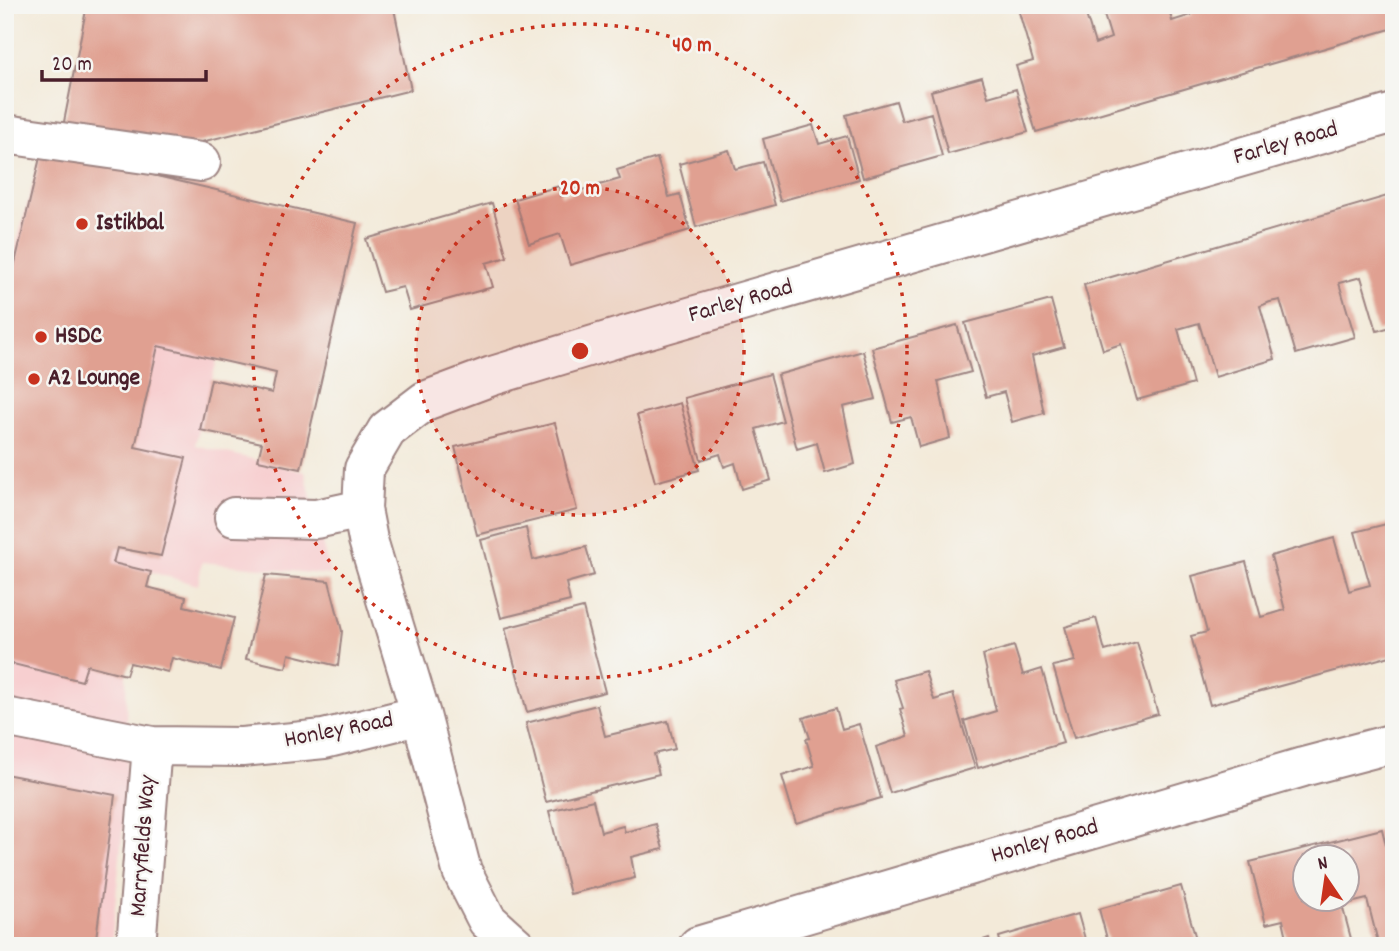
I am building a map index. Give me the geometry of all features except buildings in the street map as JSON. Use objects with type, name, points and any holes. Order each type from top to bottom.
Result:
[{"type":"street","name":"Farley Road","points":[[421,715],[368,540],[362,509],[364,470],[387,430],[425,401],[492,376],[617,338],[1394,113]]},
{"type":"street","points":[[5,134],[201,162]]},
{"type":"street","points":[[234,517],[316,519],[362,509]]},
{"type":"street","name":"Honley Road","points":[[5,717],[152,747],[242,747],[324,739],[421,715],[462,871],[487,919],[516,946]]},
{"type":"street","name":"Honley Road","points":[[698,946],[1146,812],[1394,743]]},
{"type":"street","name":"Marryfields Way","points":[[136,946],[152,747]]},
{"type":"shaded area","points":[[42,149],[357,223],[319,383],[217,360],[195,445],[305,472],[330,575],[202,562],[198,585],[151,572],[126,675],[127,788],[111,946],[5,946],[5,287]]},
{"type":"place","name":"Istikbal","points":[[82,224]]},
{"type":"place","name":"HSDC","points":[[41,337]]},
{"type":"place","name":"A2 Lounge","points":[[34,379]]}]
